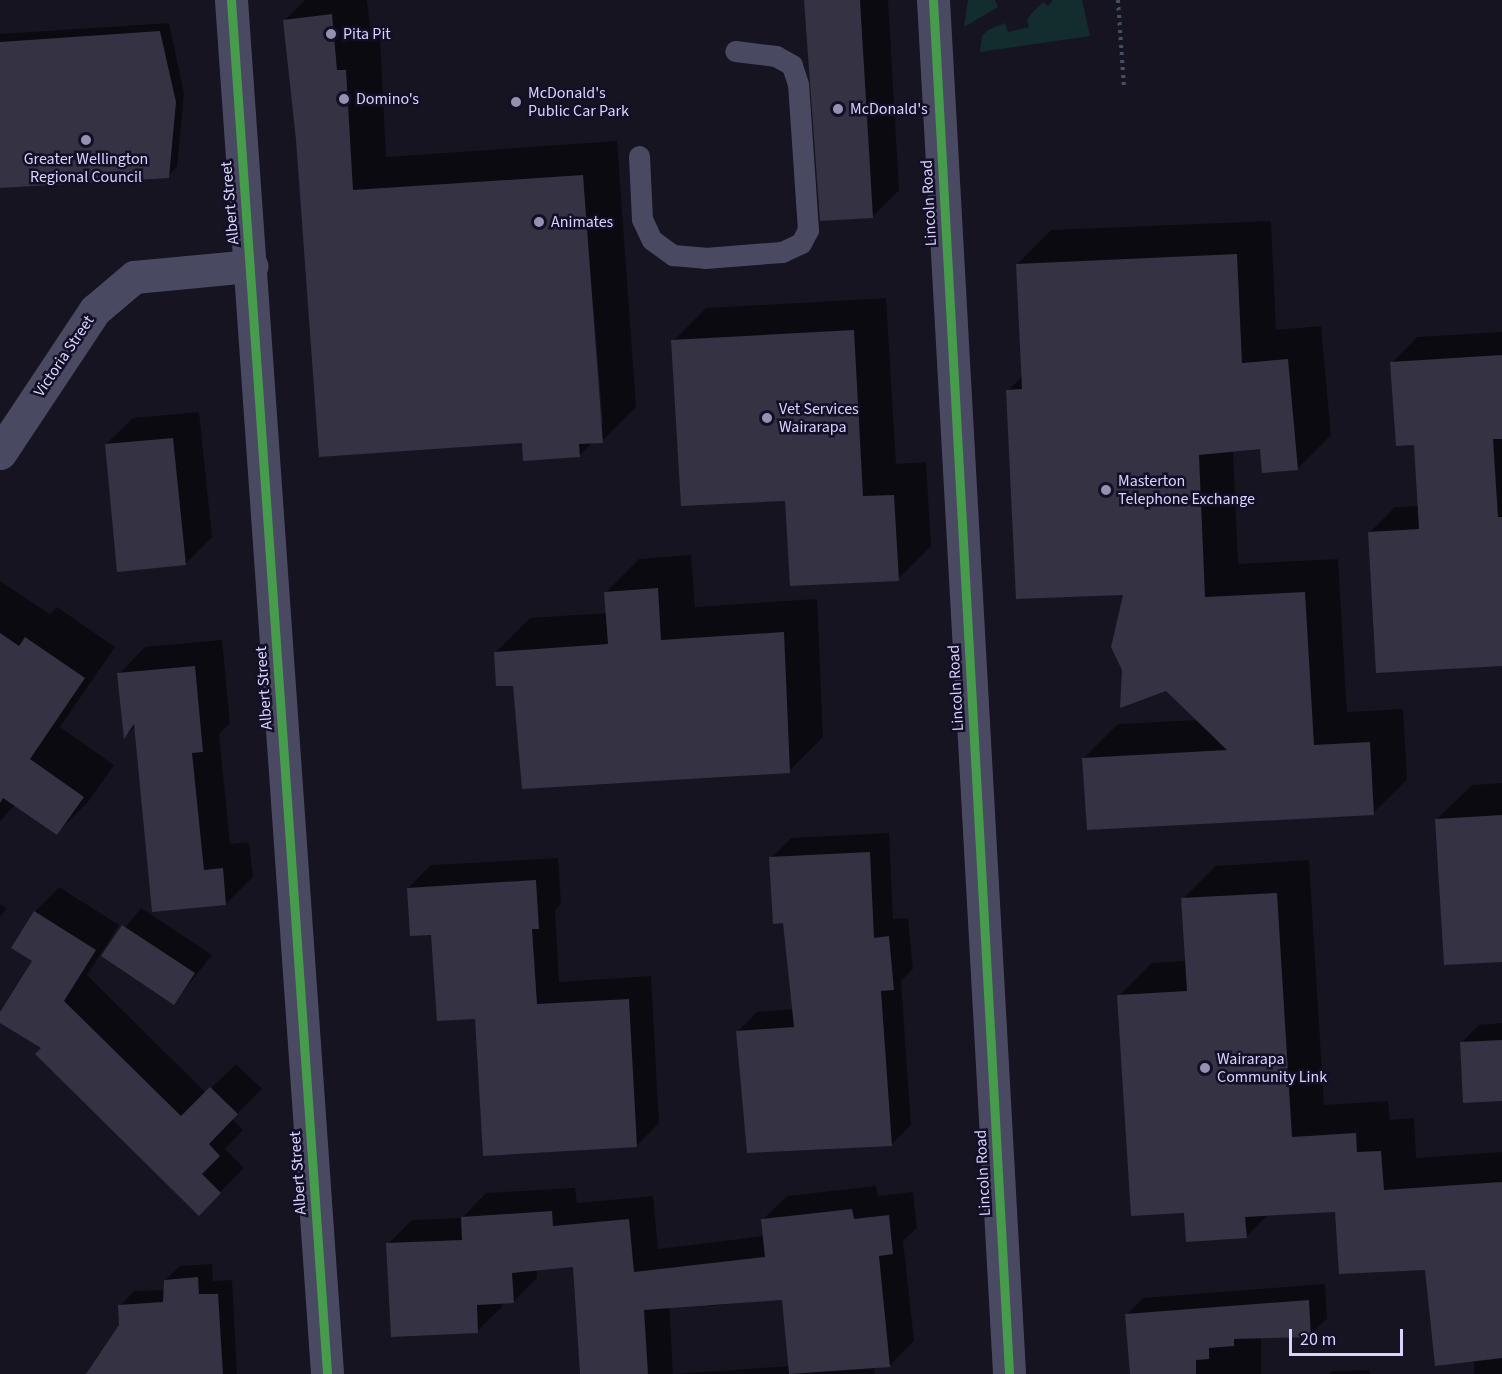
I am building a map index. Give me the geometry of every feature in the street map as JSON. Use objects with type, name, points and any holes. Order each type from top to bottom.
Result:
[{"type":"street","name":"Albert Street","points":[[231,0],[327,1374]]},
{"type":"street","name":"Lincoln Road","points":[[933,0],[1009,1374]]},
{"type":"street","name":"Victoria Street","points":[[0,453],[95,310],[134,277],[250,266]]},
{"type":"lane","points":[[639,156],[642,219],[652,240],[673,255],[705,258],[782,252],[801,243],[808,230],[798,84],[792,65],[776,56],[735,51]]},
{"type":"path","points":[[1118,3],[1124,87]]},
{"type":"green space","points":[[968,0],[995,0],[998,7],[964,27]]},
{"type":"green space","points":[[1053,0],[1082,0],[1090,36],[980,52],[982,36],[988,30],[1005,23],[1008,32],[1029,27],[1027,20],[1032,13],[1043,2],[1048,6]]},
{"type":"building","name":"McDonald's","points":[[804,0],[860,0],[873,218],[820,221]]},
{"type":"building","points":[[332,14],[337,70],[346,70],[353,190],[583,175],[603,443],[579,444],[580,457],[523,461],[522,443],[319,457],[296,140],[283,20]]},
{"type":"building","name":"Greater Wellington Regional Council","points":[[160,31],[176,102],[169,178],[0,188],[0,42]]},
{"type":"building","points":[[1237,254],[1242,363],[1288,359],[1298,470],[1262,473],[1260,449],[1199,455],[1205,597],[1305,592],[1314,745],[1370,742],[1374,815],[1087,830],[1082,758],[1227,750],[1166,691],[1120,708],[1122,670],[1111,647],[1123,595],[1016,599],[1006,390],[1022,389],[1016,264]]},
{"type":"building","name":"Vet Services Wairarapa","points":[[854,330],[863,496],[894,495],[899,581],[790,586],[785,501],[681,506],[671,340]]},
{"type":"building","points":[[1502,355],[1502,439],[1493,439],[1498,517],[1502,517],[1502,666],[1376,673],[1368,532],[1419,529],[1414,445],[1396,446],[1390,362]]},
{"type":"building","points":[[173,438],[186,565],[117,572],[105,444]]},
{"type":"building","points":[[658,588],[661,640],[784,632],[790,773],[522,789],[513,686],[496,686],[494,652],[608,644],[604,592]]},
{"type":"building","points":[[0,633],[19,646],[25,637],[85,678],[30,759],[84,797],[57,835],[3,798],[0,803]]},
{"type":"building","points":[[195,666],[203,752],[192,753],[204,870],[223,868],[226,905],[152,912],[134,724],[124,739],[117,673]]},
{"type":"building","points":[[1502,815],[1502,962],[1444,965],[1435,819]]},
{"type":"building","points":[[870,852],[874,938],[889,936],[894,990],[881,991],[892,1146],[747,1153],[736,1031],[794,1027],[783,923],[773,924],[769,857]]},
{"type":"building","points":[[536,880],[539,929],[532,929],[537,1004],[629,999],[637,1147],[483,1156],[475,1019],[437,1021],[431,935],[410,936],[407,888]]},
{"type":"building","name":"Wairarapa Community Link","points":[[1277,893],[1292,1137],[1356,1133],[1357,1152],[1381,1151],[1384,1190],[1502,1182],[1502,1358],[1435,1366],[1425,1270],[1339,1274],[1335,1212],[1245,1217],[1247,1238],[1186,1242],[1184,1213],[1131,1216],[1117,995],[1187,991],[1181,898]]},
{"type":"building","points":[[34,911],[96,950],[64,1001],[181,1116],[210,1087],[238,1114],[209,1144],[220,1156],[202,1174],[221,1193],[199,1216],[35,1054],[41,1048],[0,1023],[0,1012],[32,961],[11,948]]},
{"type":"building","points":[[122,925],[195,973],[174,1005],[101,956]]},
{"type":"building","points":[[1502,1040],[1502,1101],[1463,1103],[1460,1042]]},
{"type":"building","points":[[852,1209],[854,1219],[889,1215],[893,1254],[879,1256],[890,1367],[789,1374],[782,1300],[644,1310],[648,1374],[580,1374],[573,1267],[512,1273],[514,1303],[477,1305],[478,1333],[391,1337],[386,1243],[462,1240],[461,1217],[552,1211],[553,1226],[629,1219],[634,1272],[765,1257],[761,1219]]},
{"type":"building","points":[[198,1277],[199,1294],[218,1294],[223,1374],[86,1374],[119,1325],[118,1305],[163,1302],[164,1280]]},
{"type":"building","points":[[1309,1300],[1311,1337],[1234,1339],[1234,1346],[1209,1348],[1209,1359],[1196,1360],[1196,1374],[1130,1374],[1125,1314]]},
{"type":"cycle path","points":[[231,0],[327,1374]]},
{"type":"cycle path","points":[[933,0],[1009,1374]]},
{"type":"place","name":"Pita Pit","points":[[331,34]]},
{"type":"place","name":"Domino's","points":[[344,99]]},
{"type":"place","name":"McDonald's Public Car Park","points":[[516,102]]},
{"type":"place","name":"McDonald's","points":[[838,109]]},
{"type":"place","name":"Greater Wellington Regional Council","points":[[86,140]]},
{"type":"place","name":"Animates","points":[[539,222]]},
{"type":"place","name":"Vet Services Wairarapa","points":[[767,418]]},
{"type":"place","name":"Masterton Telephone Exchange","points":[[1106,490]]},
{"type":"place","name":"Wairarapa Community Link","points":[[1205,1068]]}]
